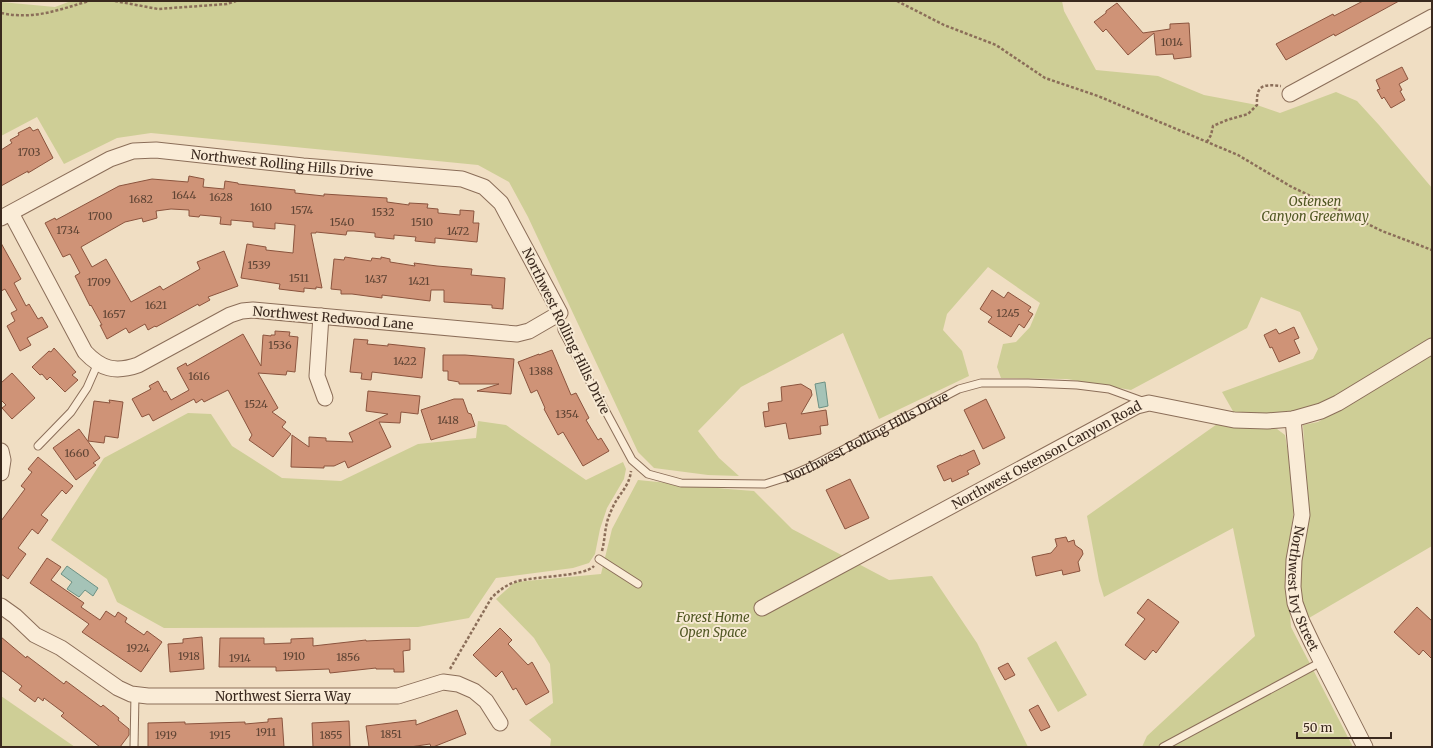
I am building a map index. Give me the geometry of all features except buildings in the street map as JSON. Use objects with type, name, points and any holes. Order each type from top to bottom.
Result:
[{"type":"street","points":[[1290,94],[1432,17]]},
{"type":"street","name":"Northwest Rolling Hills Drive","points":[[6,216],[110,159],[133,151],[156,150],[303,166],[462,179],[484,187],[501,203],[560,313]]},
{"type":"street","name":"Northwest Redwood Lane","points":[[6,216],[85,352],[93,360],[103,366],[115,369],[127,369],[138,365],[230,315],[242,311],[253,310],[517,334],[529,331],[560,313]]},
{"type":"street","points":[[321,316],[317,376],[325,398]]},
{"type":"street","name":"Northwest Ostenson Canyon Road","points":[[762,608],[1137,406],[1149,403],[1234,420],[1267,421],[1294,419],[1320,411],[1338,403],[1432,346]]},
{"type":"street","name":"Northwest Ivy Street","points":[[1294,419],[1302,515],[1294,560],[1293,587],[1295,604],[1321,662],[1365,747]]},
{"type":"street","points":[[1,451],[3,460],[1,473]]},
{"type":"street","name":"Northwest Sierra Way","points":[[1,606],[15,616],[35,635],[61,648],[118,688],[135,694],[148,696],[398,696],[443,682],[458,684],[474,691],[486,701],[500,723]]},
{"type":"lane","name":"Northwest Rolling Hills Drive","points":[[560,313],[562,330],[632,460],[648,474],[681,483],[765,484],[787,477],[810,467],[959,389],[981,383],[1077,385],[1109,389],[1149,403]]},
{"type":"lane","points":[[38,446],[72,412],[87,388],[98,363]]},
{"type":"lane","points":[[599,559],[638,584]]},
{"type":"lane","points":[[1163,747],[1321,662]]},
{"type":"lane","points":[[134,747],[135,694]]},
{"type":"path","points":[[1,13],[27,16],[45,14],[89,1]]},
{"type":"path","points":[[115,1],[158,8],[227,4],[236,1]]},
{"type":"path","points":[[897,1],[944,25],[996,46],[1045,78],[1098,96],[1238,155],[1290,186],[1376,227],[1432,250]]},
{"type":"path","points":[[1207,142],[1211,135],[1213,126],[1248,114],[1257,105],[1256,96],[1259,89],[1266,84],[1281,86],[1290,94]]},
{"type":"path","points":[[443,682],[492,597],[502,588],[515,582],[575,573],[591,569],[599,559],[606,524],[612,507],[626,488],[630,478],[632,460]]},
{"type":"green space","name":"Ostensen Canyon Greenway","points":[[71,1],[1062,1],[1064,11],[1096,70],[1158,76],[1204,95],[1257,105],[1280,113],[1336,92],[1357,101],[1432,188],[1432,343],[1341,397],[1280,417],[1234,413],[1222,392],[1313,359],[1318,349],[1300,312],[1261,297],[1247,328],[1131,390],[1067,379],[1001,378],[997,367],[1003,344],[1016,342],[1030,327],[1040,303],[988,267],[947,314],[943,330],[962,351],[969,376],[879,419],[843,333],[741,387],[698,431],[719,458],[739,476],[708,475],[654,468],[638,452],[528,217],[509,182],[478,165],[151,133],[117,138],[64,164],[37,117],[1,136],[1,2],[55,7]]},
{"type":"green space","points":[[1432,351],[1432,546],[1297,625],[1301,558],[1309,521],[1303,425],[1318,422]]},
{"type":"green space","points":[[188,413],[211,414],[232,446],[282,478],[341,481],[418,444],[476,438],[478,421],[506,425],[586,480],[623,462],[626,469],[624,479],[607,508],[600,529],[595,554],[589,563],[573,568],[496,578],[469,618],[418,627],[164,628],[117,602],[107,579],[51,540],[104,458]]},
{"type":"green space","points":[[1220,422],[1277,429],[1285,435],[1296,497],[1286,563],[1291,627],[1353,747],[1142,747],[1147,736],[1255,636],[1233,528],[1104,597],[1099,581],[1087,516]]},
{"type":"green space","name":"Forest Home Open Space","points":[[638,480],[754,491],[792,529],[889,580],[932,576],[977,643],[1028,747],[550,747],[551,739],[529,720],[553,703],[550,664],[534,638],[496,599],[515,582],[601,574],[612,529]]},
{"type":"green space","points":[[1056,641],[1087,695],[1058,712],[1027,658]]},
{"type":"green space","points":[[1,696],[75,747],[1,747]]},
{"type":"shaded area","points":[[825,382],[828,406],[819,408],[815,384]]},
{"type":"shaded area","points":[[67,566],[98,588],[93,596],[85,590],[79,597],[67,589],[72,582],[61,574]]}]
